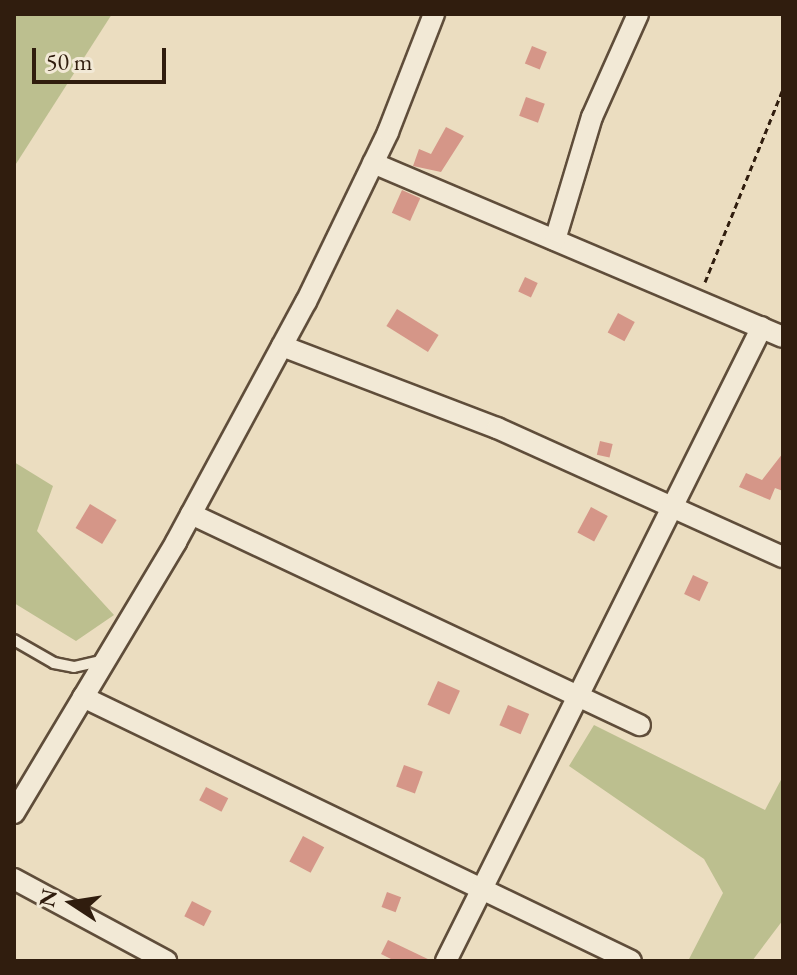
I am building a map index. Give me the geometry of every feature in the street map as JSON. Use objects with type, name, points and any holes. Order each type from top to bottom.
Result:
[{"type":"street","points":[[14,813],[191,514],[282,346],[373,163],[426,44],[434,14]]},
{"type":"street","points":[[555,240],[592,117],[638,14]]},
{"type":"street","points":[[373,163],[783,337]]},
{"type":"street","points":[[446,961],[762,327]]},
{"type":"street","points":[[282,346],[497,428],[783,557]]},
{"type":"street","points":[[191,514],[640,725]]},
{"type":"street","points":[[83,697],[631,961]]},
{"type":"street","points":[[14,879],[166,961]]},
{"type":"lane","points":[[14,640],[54,663],[74,667],[106,660]]},
{"type":"path","points":[[697,300],[783,89]]},
{"type":"green space","points":[[16,14],[112,14],[14,167],[14,18]]},
{"type":"green space","points":[[14,462],[53,486],[37,531],[114,615],[76,641],[14,603]]},
{"type":"green space","points":[[594,725],[765,810],[783,776],[783,920],[752,961],[688,961],[723,893],[704,859],[569,766]]},
{"type":"building","points":[[532,46],[547,52],[540,70],[525,64]]},
{"type":"building","points":[[526,97],[545,104],[538,123],[519,116]]},
{"type":"building","points":[[446,127],[464,136],[441,172],[413,166],[419,149],[431,154]]},
{"type":"building","points":[[402,190],[420,198],[410,221],[392,213]]},
{"type":"building","points":[[525,277],[538,283],[531,297],[518,292]]},
{"type":"building","points":[[397,309],[439,335],[428,352],[386,326]]},
{"type":"building","points":[[618,313],[635,322],[624,341],[608,332]]},
{"type":"building","points":[[600,441],[613,444],[610,458],[597,455]]},
{"type":"building","points":[[783,453],[783,491],[775,488],[770,500],[739,487],[746,473],[762,480]]},
{"type":"building","points":[[90,504],[117,520],[102,544],[76,528]]},
{"type":"building","points":[[591,507],[608,516],[594,542],[577,533]]},
{"type":"building","points":[[693,575],[708,582],[700,601],[684,594]]},
{"type":"building","points":[[438,681],[460,691],[449,715],[427,705]]},
{"type":"building","points":[[508,705],[529,714],[521,734],[499,725]]},
{"type":"building","points":[[404,765],[423,772],[415,793],[396,787]]},
{"type":"building","points":[[206,787],[228,798],[221,812],[199,800]]},
{"type":"building","points":[[303,836],[324,847],[311,873],[289,862]]},
{"type":"building","points":[[387,892],[401,897],[396,912],[382,907]]},
{"type":"building","points":[[192,901],[212,911],[204,926],[184,916]]},
{"type":"building","points":[[388,940],[432,961],[395,961],[381,954]]}]
